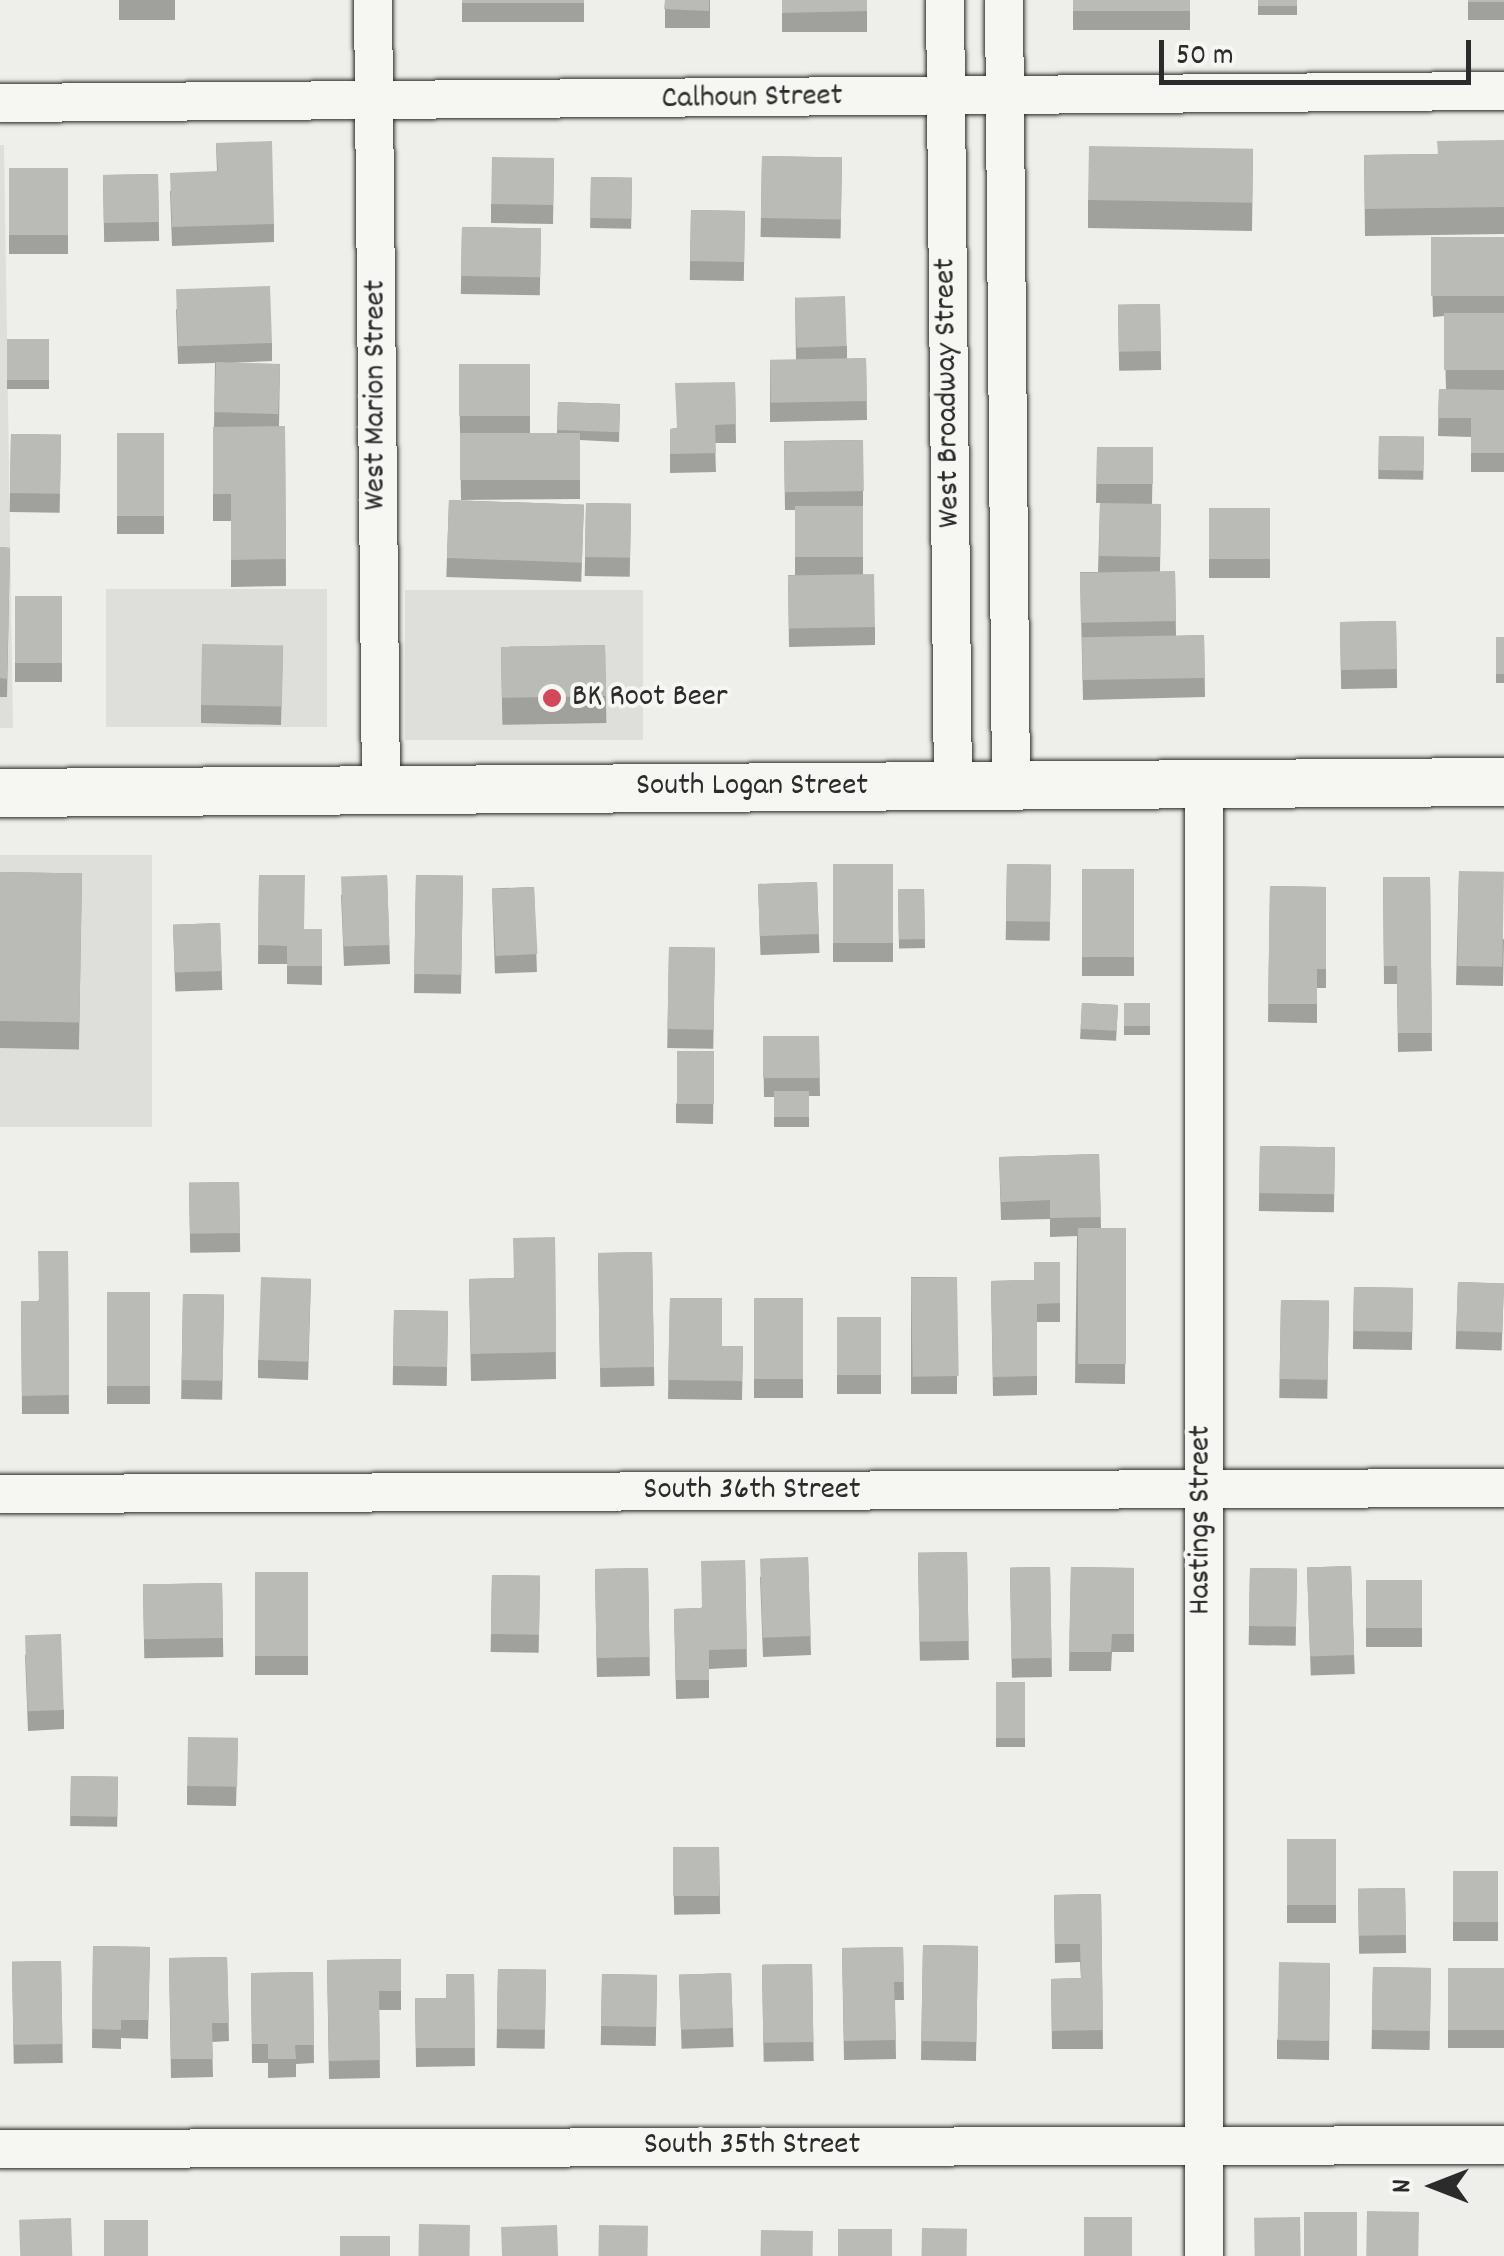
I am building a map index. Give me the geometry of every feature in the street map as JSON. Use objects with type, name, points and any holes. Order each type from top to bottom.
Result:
[{"type":"street","name":"West Marion Street","points":[[374,0],[380,790]]},
{"type":"street","name":"West Broadway Street","points":[[946,0],[953,786]]},
{"type":"street","name":"West Broadway Street","points":[[1004,0],[1011,785]]},
{"type":"street","name":"Calhoun Street","points":[[0,103],[1504,91]]},
{"type":"street","name":"South Logan Street","points":[[0,793],[1504,782]]},
{"type":"street","name":"Hastings Street","points":[[1204,784],[1204,2256]]},
{"type":"street","name":"South 36th Street","points":[[0,1494],[1201,1486],[1504,1488]]},
{"type":"street","name":"South 35th Street","points":[[0,2149],[1504,2145]]},
{"type":"shaded area","points":[[0,145],[4,145],[13,728],[0,728]]},
{"type":"shaded area","points":[[106,589],[327,589],[327,727],[106,727]]},
{"type":"shaded area","points":[[405,590],[643,590],[643,740],[405,740]]},
{"type":"shaded area","points":[[0,855],[152,855],[152,1127],[0,1127]]},
{"type":"building","points":[[584,0],[584,3],[462,3]]},
{"type":"building","points":[[665,0],[709,0],[709,11],[664,9]]},
{"type":"building","points":[[782,0],[867,0],[867,11],[782,13]]},
{"type":"building","points":[[1073,0],[1190,0],[1190,11],[1073,11]]},
{"type":"building","points":[[1258,0],[1297,0],[1297,6],[1258,6]]},
{"type":"building","points":[[1504,0],[1504,2],[1468,2]]},
{"type":"building","points":[[1504,140],[1504,207],[1365,209],[1364,155],[1438,154],[1437,141]]},
{"type":"building","points":[[272,141],[274,224],[172,227],[170,173],[218,171],[216,143]]},
{"type":"building","points":[[1089,146],[1253,149],[1252,203],[1088,200]]},
{"type":"building","points":[[762,156],[842,157],[841,219],[761,218]]},
{"type":"building","points":[[492,157],[554,158],[553,205],[491,204]]},
{"type":"building","points":[[9,168],[68,168],[68,235],[9,235]]},
{"type":"building","points":[[158,174],[159,222],[104,223],[103,175]]},
{"type":"building","points":[[591,177],[632,178],[631,219],[590,218]]},
{"type":"building","points":[[691,210],[745,211],[744,262],[690,261]]},
{"type":"building","points":[[462,227],[541,228],[540,277],[461,276]]},
{"type":"building","points":[[1431,237],[1504,237],[1504,296],[1431,296]]},
{"type":"building","points":[[270,286],[272,343],[178,346],[176,289]]},
{"type":"building","points":[[845,296],[847,346],[797,348],[795,298]]},
{"type":"building","points":[[1160,304],[1161,351],[1119,352],[1118,305]]},
{"type":"building","points":[[1444,313],[1504,313],[1504,370],[1444,370]]},
{"type":"building","points":[[7,339],[49,339],[49,380],[7,380]]},
{"type":"building","points":[[866,358],[867,401],[771,403],[770,360]]},
{"type":"building","points":[[216,362],[280,364],[278,414],[214,412]]},
{"type":"building","points":[[459,364],[530,364],[530,416],[459,416]]},
{"type":"building","points":[[735,382],[736,424],[715,425],[716,453],[670,454],[670,429],[677,428],[675,383]]},
{"type":"building","points":[[1439,389],[1504,390],[1504,453],[1471,453],[1471,418],[1438,418]]},
{"type":"building","points":[[558,402],[620,404],[619,432],[557,430]]},
{"type":"building","points":[[285,426],[286,559],[231,560],[231,494],[213,494],[213,427]]},
{"type":"building","points":[[117,433],[164,433],[164,516],[117,516]]},
{"type":"building","points":[[460,433],[580,433],[580,480],[460,480]]},
{"type":"building","points":[[11,434],[61,435],[60,494],[10,493]]},
{"type":"building","points":[[1379,436],[1424,437],[1423,471],[1378,470]]},
{"type":"building","points":[[863,440],[864,491],[785,492],[784,441]]},
{"type":"building","points":[[1097,447],[1153,447],[1153,484],[1097,484]]},
{"type":"building","points":[[449,500],[584,505],[582,563],[447,558]]},
{"type":"building","points":[[586,503],[631,504],[630,558],[585,557]]},
{"type":"building","points":[[1100,503],[1161,504],[1160,557],[1099,556]]},
{"type":"building","points":[[795,506],[863,506],[863,557],[795,557]]},
{"type":"building","points":[[1209,508],[1270,508],[1270,559],[1209,559]]},
{"type":"building","points":[[0,547],[10,548],[7,679],[0,678]]},
{"type":"building","points":[[1175,571],[1176,621],[1081,623],[1080,573]]},
{"type":"building","points":[[874,574],[875,627],[789,628],[788,576]]},
{"type":"building","points":[[15,596],[62,596],[62,663],[15,663]]},
{"type":"building","points":[[1396,621],[1397,669],[1341,670],[1340,622]]},
{"type":"building","points":[[1204,635],[1205,678],[1083,680],[1082,637]]},
{"type":"building","points":[[1496,637],[1504,637],[1504,674],[1496,674]]},
{"type":"building","points":[[202,644],[283,645],[282,706],[201,705]]},
{"type":"building","points":[[605,645],[606,696],[502,698],[501,647]]},
{"type":"building","points":[[833,864],[893,864],[893,943],[833,943]]},
{"type":"building","points":[[1007,864],[1051,865],[1050,922],[1006,921]]},
{"type":"building","points":[[1082,869],[1134,869],[1134,957],[1082,957]]},
{"type":"building","points":[[1459,871],[1504,872],[1502,967],[1457,966]]},
{"type":"building","points":[[0,872],[82,873],[79,1022],[0,1021]]},
{"type":"building","points":[[259,875],[305,875],[304,929],[322,929],[322,966],[287,966],[287,946],[258,945]]},
{"type":"building","points":[[387,875],[389,945],[343,947],[341,877]]},
{"type":"building","points":[[416,875],[463,876],[461,975],[414,974]]},
{"type":"building","points":[[1383,877],[1430,877],[1432,1033],[1398,1033],[1397,966],[1384,966]]},
{"type":"building","points":[[817,882],[819,934],[760,936],[758,884]]},
{"type":"building","points":[[1270,886],[1326,887],[1326,969],[1317,969],[1317,1004],[1268,1004]]},
{"type":"building","points":[[534,887],[538,954],[496,956],[492,889]]},
{"type":"building","points":[[898,889],[924,889],[925,939],[899,939]]},
{"type":"building","points":[[220,923],[222,971],[175,973],[173,925]]},
{"type":"building","points":[[669,947],[715,948],[714,1030],[668,1029]]},
{"type":"building","points":[[1082,1003],[1118,1005],[1117,1031],[1081,1029]]},
{"type":"building","points":[[1124,1003],[1150,1003],[1150,1026],[1124,1026]]},
{"type":"building","points":[[763,1036],[819,1036],[819,1078],[763,1078]]},
{"type":"building","points":[[677,1051],[714,1051],[714,1104],[677,1104]]},
{"type":"building","points":[[774,1091],[809,1091],[809,1117],[774,1117]]},
{"type":"building","points":[[1260,1146],[1335,1147],[1334,1194],[1259,1193]]},
{"type":"building","points":[[1099,1154],[1101,1217],[1050,1218],[1050,1200],[1001,1202],[999,1157]]},
{"type":"building","points":[[239,1182],[240,1233],[190,1234],[189,1183]]},
{"type":"building","points":[[1078,1228],[1126,1228],[1126,1364],[1078,1364]]},
{"type":"building","points":[[555,1237],[556,1352],[471,1354],[469,1279],[514,1278],[513,1238]]},
{"type":"building","points":[[38,1251],[68,1251],[69,1395],[22,1396],[21,1301],[39,1301]]},
{"type":"building","points":[[652,1252],[654,1367],[600,1368],[598,1253]]},
{"type":"building","points":[[1034,1262],[1060,1262],[1060,1303],[1037,1304],[1037,1376],[993,1377],[991,1281],[1034,1280]]},
{"type":"building","points":[[261,1277],[311,1279],[308,1362],[258,1360]]},
{"type":"building","points":[[957,1277],[959,1376],[913,1377],[911,1278]]},
{"type":"building","points":[[1458,1282],[1504,1284],[1502,1333],[1456,1331]]},
{"type":"building","points":[[1354,1287],[1413,1288],[1412,1332],[1353,1331]]},
{"type":"building","points":[[107,1292],[150,1292],[150,1386],[107,1386]]},
{"type":"building","points":[[183,1294],[224,1295],[222,1381],[181,1380]]},
{"type":"building","points":[[670,1298],[722,1298],[722,1346],[743,1346],[742,1381],[668,1380]]},
{"type":"building","points":[[754,1298],[803,1298],[803,1379],[754,1379]]},
{"type":"building","points":[[1281,1300],[1329,1301],[1328,1380],[1280,1379]]},
{"type":"building","points":[[394,1310],[448,1311],[447,1367],[393,1366]]},
{"type":"building","points":[[837,1317],[881,1317],[881,1375],[837,1375]]},
{"type":"building","points":[[967,1552],[969,1641],[920,1642],[918,1553]]},
{"type":"building","points":[[808,1557],[811,1636],[763,1638],[760,1559]]},
{"type":"building","points":[[745,1560],[747,1649],[709,1650],[709,1680],[676,1680],[674,1609],[702,1608],[701,1561]]},
{"type":"building","points":[[1351,1566],[1354,1655],[1310,1656],[1307,1568]]},
{"type":"building","points":[[1050,1567],[1052,1658],[1012,1659],[1010,1568]]},
{"type":"building","points":[[1071,1567],[1134,1568],[1134,1634],[1112,1634],[1111,1652],[1069,1652]]},
{"type":"building","points":[[648,1568],[650,1657],[597,1658],[595,1569]]},
{"type":"building","points":[[1250,1568],[1297,1569],[1296,1627],[1249,1626]]},
{"type":"building","points":[[255,1572],[308,1572],[308,1656],[255,1656]]},
{"type":"building","points":[[492,1575],[540,1576],[539,1635],[491,1634]]},
{"type":"building","points":[[1366,1580],[1422,1580],[1422,1628],[1366,1628]]},
{"type":"building","points":[[222,1583],[223,1638],[144,1639],[143,1584]]},
{"type":"building","points":[[61,1634],[64,1710],[28,1711],[25,1635]]},
{"type":"building","points":[[996,1682],[1025,1682],[1025,1738],[996,1738]]},
{"type":"building","points":[[188,1737],[238,1738],[237,1787],[187,1786]]},
{"type":"building","points":[[71,1776],[118,1777],[117,1817],[70,1816]]},
{"type":"building","points":[[1287,1839],[1336,1839],[1336,1905],[1287,1905]]},
{"type":"building","points":[[673,1847],[719,1847],[719,1896],[673,1896]]},
{"type":"building","points":[[1453,1871],[1498,1871],[1498,1922],[1453,1922]]},
{"type":"building","points":[[1405,1888],[1406,1935],[1359,1936],[1358,1889]]},
{"type":"building","points":[[1101,1894],[1103,2030],[1052,2031],[1051,1979],[1081,1978],[1080,1944],[1055,1944],[1054,1895]]},
{"type":"building","points":[[923,1945],[978,1946],[976,2042],[921,2041]]},
{"type":"building","points":[[93,1946],[150,1947],[148,2020],[121,2020],[121,2030],[92,2029]]},
{"type":"building","points":[[903,1947],[904,1982],[894,1982],[896,2040],[844,2041],[842,1948]]},
{"type":"building","points":[[227,1957],[229,2023],[212,2023],[213,2059],[171,2059],[169,1958]]},
{"type":"building","points":[[401,1959],[401,1991],[379,1991],[380,2060],[329,2061],[327,1960]]},
{"type":"building","points":[[61,1961],[62,2044],[13,2045],[12,1962]]},
{"type":"building","points":[[1279,1962],[1330,1963],[1329,2041],[1278,2040]]},
{"type":"building","points":[[812,1964],[813,2042],[763,2043],[762,1965]]},
{"type":"building","points":[[1373,1967],[1431,1968],[1430,2031],[1372,2030]]},
{"type":"building","points":[[1448,1968],[1504,1968],[1504,2030],[1448,2030]]},
{"type":"building","points":[[498,1969],[546,1970],[545,2030],[497,2029]]},
{"type":"building","points":[[313,1972],[314,2045],[295,2045],[296,2059],[268,2059],[268,2044],[252,2044],[251,1973]]},
{"type":"building","points":[[731,1973],[733,2028],[681,2030],[679,1975]]},
{"type":"building","points":[[446,1974],[474,1974],[475,2048],[416,2048],[415,1998],[446,1998]]},
{"type":"building","points":[[602,1974],[657,1975],[656,2027],[601,2026]]},
{"type":"building","points":[[1367,2211],[1419,2212],[1418,2256],[1366,2256]]},
{"type":"building","points":[[1304,2212],[1357,2212],[1357,2256],[1304,2256]]},
{"type":"building","points":[[1084,2217],[1132,2217],[1132,2256],[1084,2256]]},
{"type":"building","points":[[1300,2217],[1301,2256],[1255,2256],[1254,2218]]},
{"type":"building","points":[[71,2218],[72,2256],[20,2256],[19,2220]]},
{"type":"building","points":[[104,2220],[148,2220],[148,2256],[104,2256]]},
{"type":"building","points":[[419,2224],[470,2225],[469,2256],[418,2256]]},
{"type":"building","points":[[557,2225],[558,2256],[502,2256],[501,2227]]},
{"type":"building","points":[[599,2225],[648,2226],[647,2256],[598,2256]]},
{"type":"building","points":[[922,2228],[967,2229],[967,2256],[922,2256]]},
{"type":"building","points":[[838,2229],[892,2229],[892,2256],[838,2256]]},
{"type":"building","points":[[761,2230],[813,2231],[813,2256],[761,2256]]},
{"type":"building","points":[[340,2236],[390,2236],[390,2256],[340,2256]]},
{"type":"place","name":"BK Root Beer","points":[[552,698]]}]
